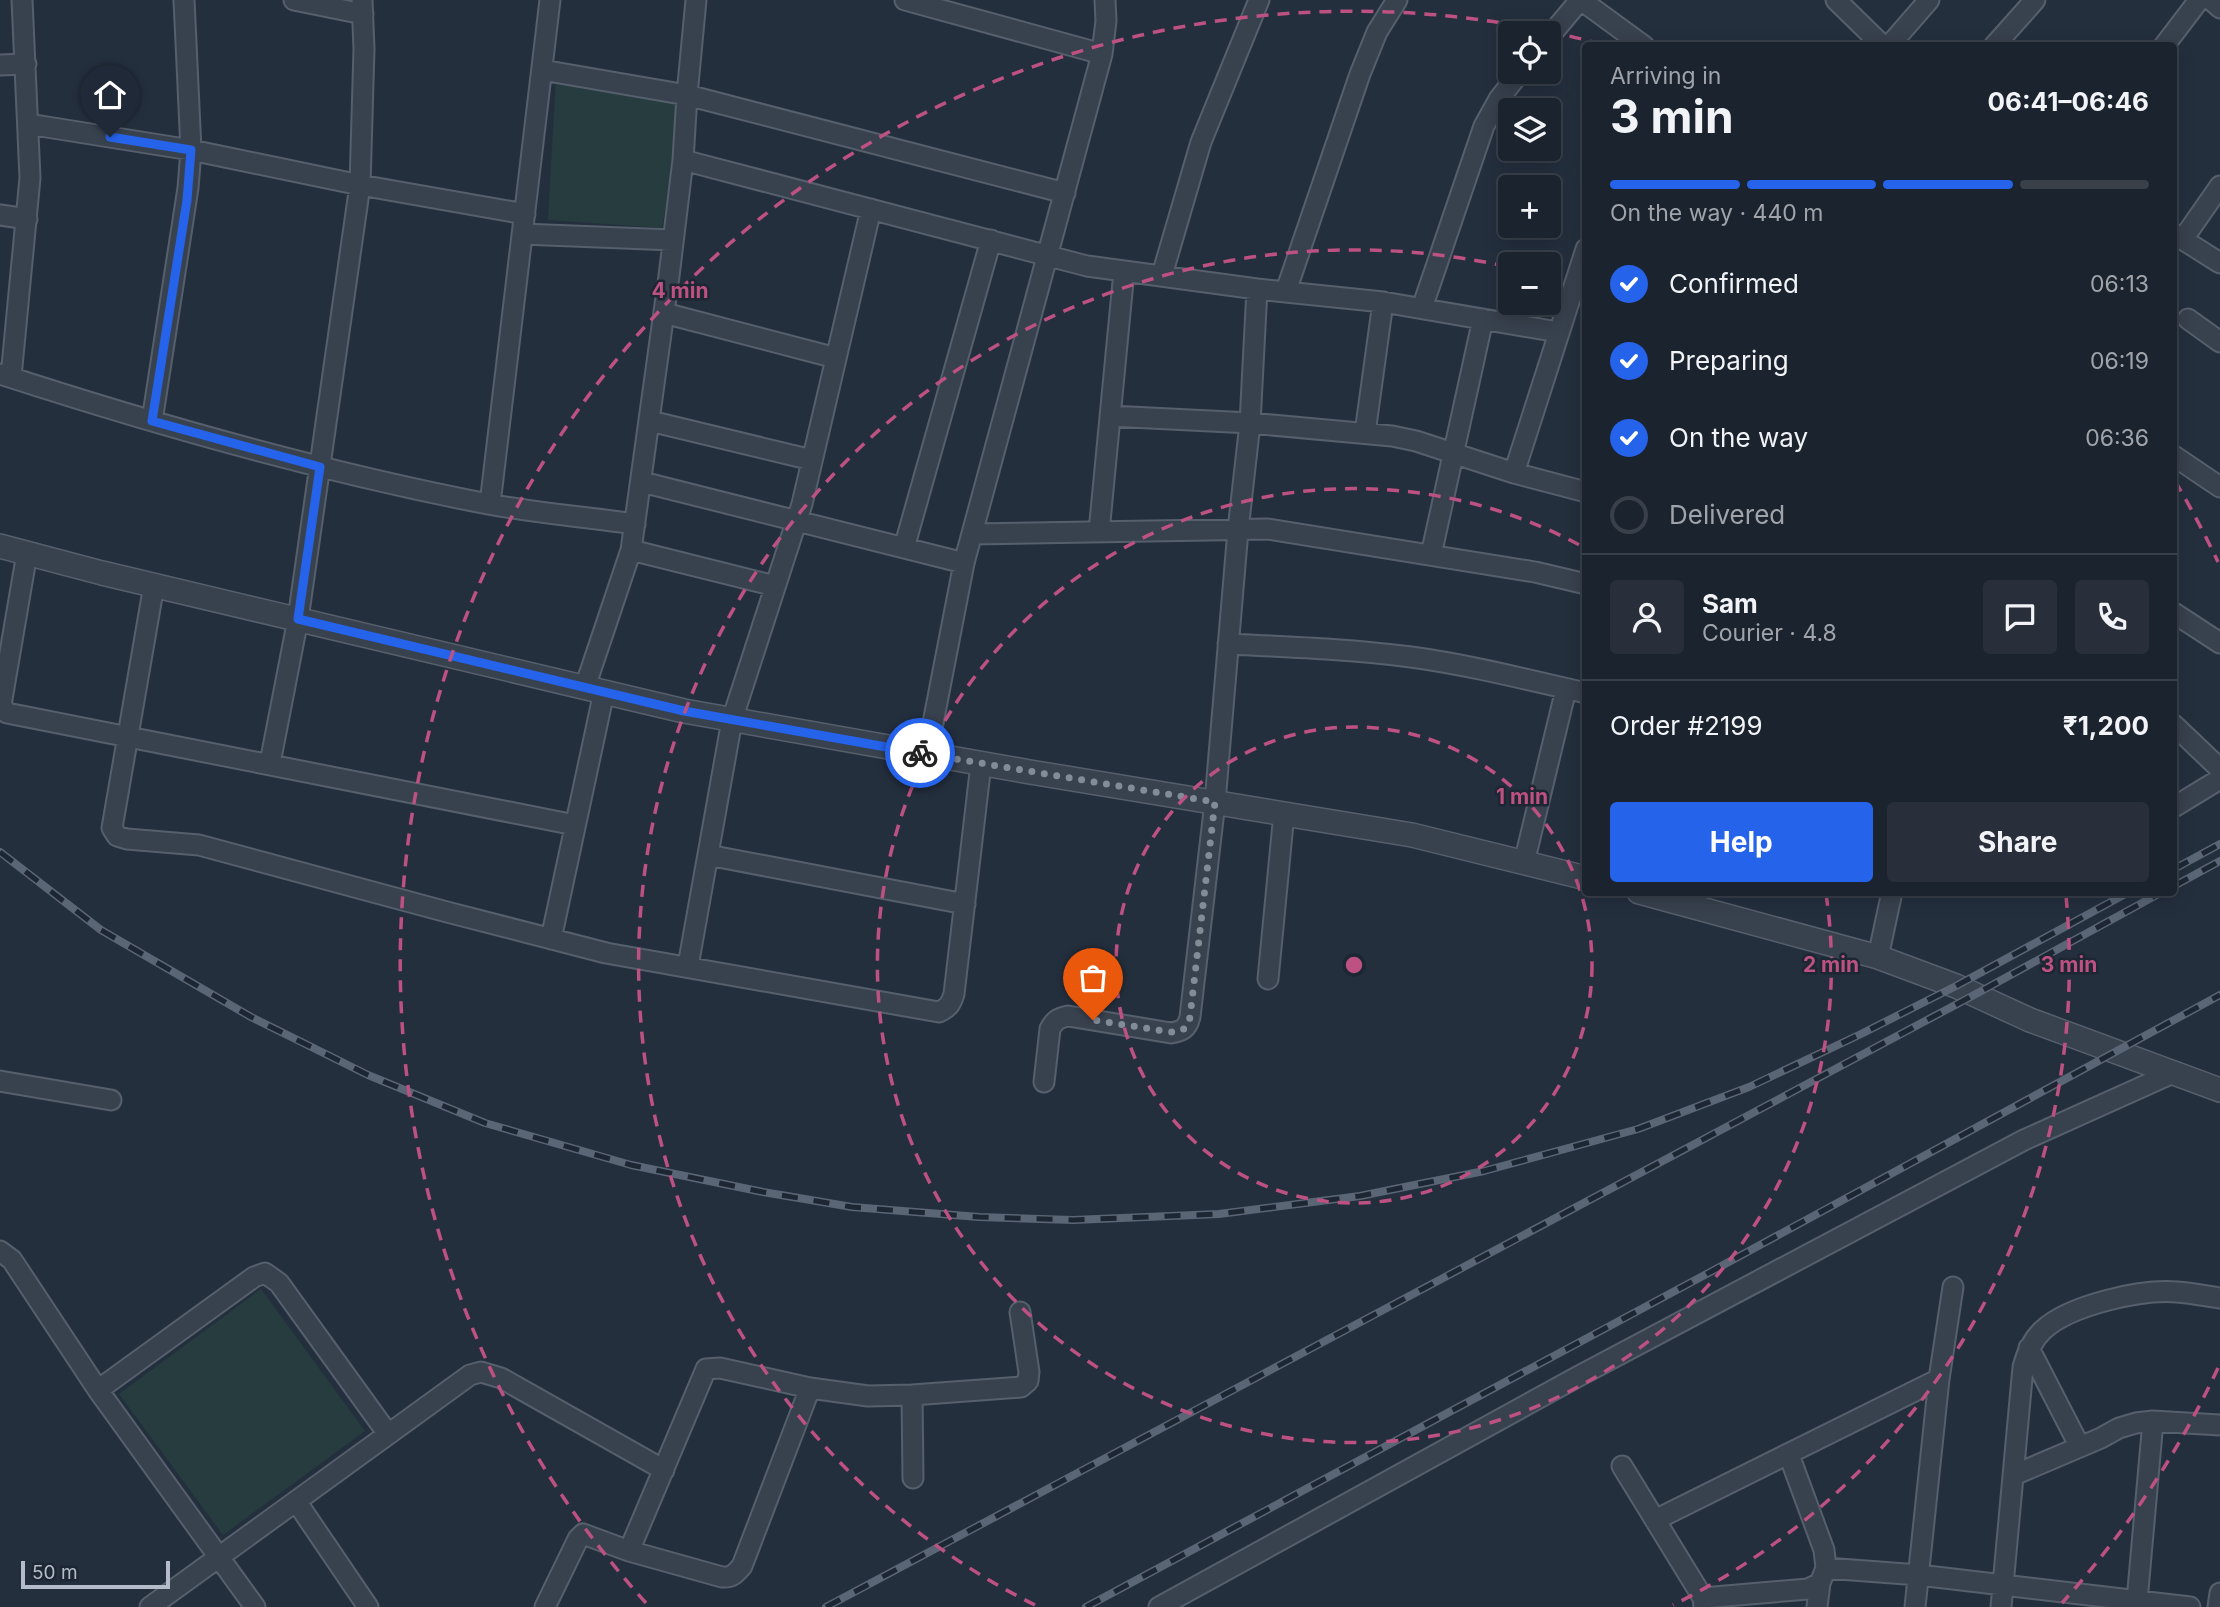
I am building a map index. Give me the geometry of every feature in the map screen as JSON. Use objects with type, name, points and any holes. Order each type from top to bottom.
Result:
[{"type":"street","points":[[22,0],[30,178],[6,375],[96,405],[320,467],[490,504],[635,524]]},
{"type":"street","points":[[152,421],[187,200],[191,150],[184,0]]},
{"type":"street","points":[[270,763],[298,619],[360,185],[364,49],[362,7],[294,0]]},
{"type":"street","points":[[490,504],[550,0]]},
{"type":"street","points":[[551,939],[575,825],[594,690],[631,550],[642,482],[683,160],[696,0]]},
{"type":"street","points":[[905,0],[1102,54]]},
{"type":"street","points":[[927,754],[964,563],[1102,54],[1106,21],[1105,0]]},
{"type":"street","points":[[1162,275],[1201,142],[1259,0]]},
{"type":"street","points":[[1286,291],[1360,74],[1377,32],[1397,0]]},
{"type":"street","points":[[1561,23],[1581,0],[1639,42]]},
{"type":"street","points":[[1836,0],[1879,42]]},
{"type":"street","points":[[1892,42],[1929,0]]},
{"type":"street","points":[[1998,42],[2035,0]]},
{"type":"street","points":[[2167,42],[2199,0]]},
{"type":"street","points":[[2211,0],[2220,8]]},
{"type":"street","points":[[0,65],[26,64]]},
{"type":"street","points":[[542,70],[687,95],[1065,193]]},
{"type":"street","points":[[1422,309],[1484,126],[1511,84]]},
{"type":"street","points":[[28,124],[191,150],[360,185],[525,214]]},
{"type":"street","points":[[683,160],[1087,266],[1257,289],[1383,302],[1558,332]]},
{"type":"street","points":[[2220,186],[2178,237],[2220,263]]},
{"type":"street","points":[[688,966],[732,720],[796,521],[871,209]]},
{"type":"street","points":[[0,215],[27,219]]},
{"type":"street","points":[[523,234],[673,240]]},
{"type":"street","points":[[904,548],[991,240]]},
{"type":"street","points":[[1514,473],[1582,261]]},
{"type":"street","points":[[1099,532],[1124,271]]},
{"type":"street","points":[[1044,1082],[1049,1029],[1060,1017],[1171,1032],[1181,1032],[1188,1026],[1215,802],[1238,530],[1250,423],[1257,289]]},
{"type":"street","points":[[1365,433],[1383,302]]},
{"type":"street","points":[[664,313],[836,359]]},
{"type":"street","points":[[1431,555],[1483,319]]},
{"type":"street","points":[[2188,319],[2220,342]]},
{"type":"street","points":[[1110,416],[1250,423],[1365,433],[1416,441],[1514,473],[1582,491]]},
{"type":"street","points":[[650,421],[812,460]]},
{"type":"street","points":[[2177,458],[2220,486]]},
{"type":"street","points":[[642,482],[964,563]]},
{"type":"street","points":[[972,534],[1268,529],[1535,572],[1582,583]]},
{"type":"street","points":[[0,546],[684,711],[981,764],[1412,835],[1582,877]]},
{"type":"street","points":[[631,550],[775,586]]},
{"type":"street","points":[[27,553],[1,705],[7,713],[575,825]]},
{"type":"street","points":[[154,585],[111,828],[117,836],[199,845],[606,953],[939,1012],[951,1004],[954,995],[981,764]]},
{"type":"street","points":[[2177,615],[2220,643]]},
{"type":"street","points":[[1228,644],[1365,651],[1413,657],[1469,666],[1582,692]]},
{"type":"street","points":[[1524,863],[1566,688]]},
{"type":"street","points":[[2177,728],[2220,769]]},
{"type":"street","points":[[2177,804],[2220,779]]},
{"type":"street","points":[[1268,979],[1284,813]]},
{"type":"street","points":[[708,855],[965,904]]},
{"type":"street","points":[[1654,896],[1878,957],[1956,986],[2030,1020],[2220,1090]]},
{"type":"street","points":[[1878,957],[1891,896]]},
{"type":"street","points":[[1159,1607],[1577,1377],[2012,1147],[2175,1072]]},
{"type":"street","points":[[0,1081],[111,1100]]},
{"type":"street","points":[[0,1251],[12,1260],[98,1390],[256,1607]]},
{"type":"street","points":[[98,1390],[254,1277],[265,1273],[278,1283],[388,1434]]},
{"type":"street","points":[[1915,1607],[1939,1379],[1953,1287]]},
{"type":"street","points":[[2001,1607],[2023,1367],[2029,1348],[2043,1330],[2057,1320],[2092,1304],[2150,1292],[2220,1298]]},
{"type":"street","points":[[629,1552],[706,1368],[720,1368],[848,1394],[912,1395],[1021,1387],[1028,1381],[1029,1372],[1020,1312]]},
{"type":"street","points":[[2029,1348],[2080,1447]]},
{"type":"street","points":[[150,1607],[470,1375],[481,1372],[501,1378],[664,1470]]},
{"type":"street","points":[[1656,1520],[1939,1379]]},
{"type":"street","points":[[545,1607],[578,1539],[583,1534],[629,1552],[722,1577],[735,1574],[742,1566],[810,1388]]},
{"type":"street","points":[[912,1395],[913,1478]]},
{"type":"street","points":[[2014,1475],[2136,1423],[2153,1421],[2220,1424]]},
{"type":"street","points":[[2137,1601],[2153,1421]]},
{"type":"street","points":[[1789,1455],[1824,1550],[1817,1607]]},
{"type":"street","points":[[1622,1466],[1704,1602],[1808,1589],[1823,1575],[1919,1575],[2190,1607]]},
{"type":"street","points":[[296,1501],[368,1607]]},
{"type":"street","points":[[2218,1607],[2220,1593]]},
{"type":"green space","points":[[556,78],[684,99],[662,228],[548,220]]},
{"type":"green space","points":[[261,1289],[365,1431],[223,1535],[119,1394]]},
{"type":"railway","points":[[2177,867],[2220,844]]},
{"type":"railway","points":[[0,852],[101,930],[251,1017],[368,1075],[485,1123],[631,1165],[852,1207],[979,1217],[1073,1220],[1219,1214],[1360,1196],[1484,1171],[1638,1129],[1749,1087],[1861,1034],[2122,896]]},
{"type":"railway","points":[[2177,884],[2220,861]]},
{"type":"railway","points":[[826,1607],[2155,896]]},
{"type":"railway","points":[[1086,1607],[2220,995]]},
{"type":"way so far","points":[[920,753],[1215,802],[1188,1026],[1181,1032],[1171,1032],[1093,1020]]},
{"type":"route","points":[[110,137],[191,150],[187,200],[152,421],[320,467],[298,619],[684,711],[920,753]]}]
